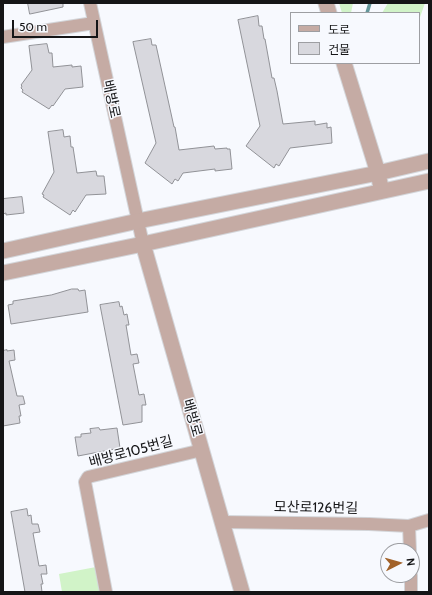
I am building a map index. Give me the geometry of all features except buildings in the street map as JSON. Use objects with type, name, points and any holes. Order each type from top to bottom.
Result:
[{"type":"street","name":"배방로","points":[[90,3],[143,244],[242,592]]},
{"type":"street","points":[[3,37],[94,23]]},
{"type":"street","points":[[344,64],[378,173],[381,191]]},
{"type":"street","points":[[3,251],[429,161]]},
{"type":"street","points":[[3,273],[143,244],[429,181]]},
{"type":"street","name":"배방로105번길","points":[[106,592],[85,482],[88,477],[202,450]]},
{"type":"street","name":"모산로126번길","points":[[222,522],[409,526],[429,520]]},
{"type":"street","points":[[409,526],[410,543]]},
{"type":"green space","points":[[339,3],[353,3],[351,12],[342,12]]},
{"type":"green space","points":[[388,3],[425,3],[420,17],[420,12],[383,12]]},
{"type":"green space","points":[[96,567],[101,592],[62,592],[59,574]]},
{"type":"waterway","points":[[367,12],[370,3]]}]
